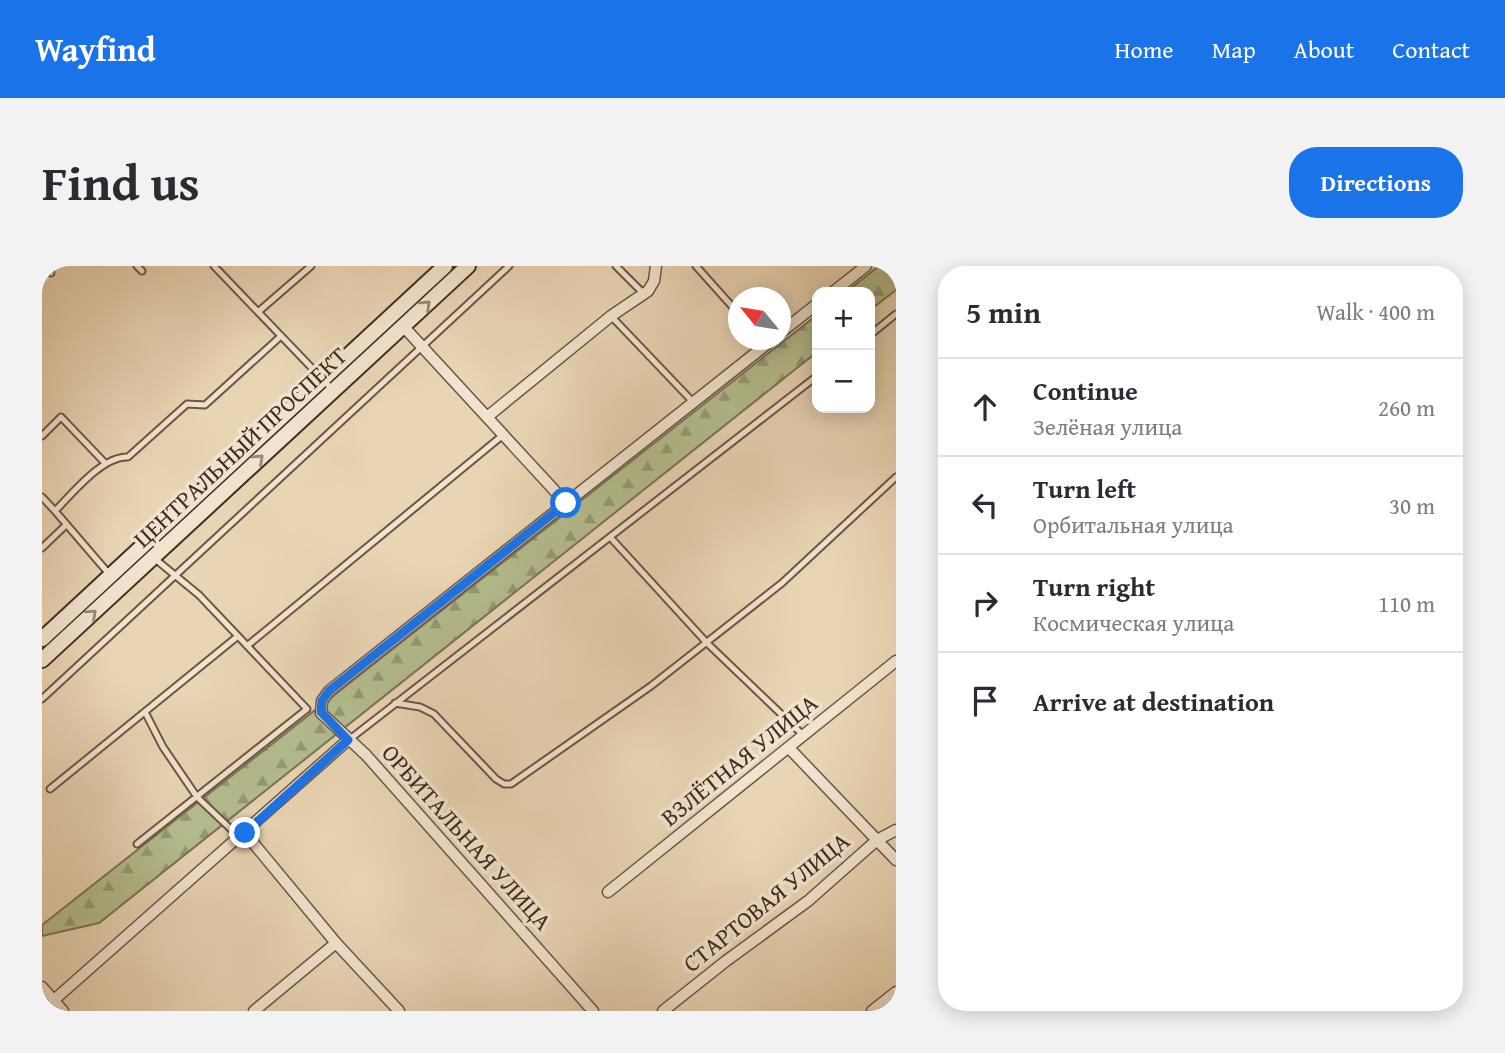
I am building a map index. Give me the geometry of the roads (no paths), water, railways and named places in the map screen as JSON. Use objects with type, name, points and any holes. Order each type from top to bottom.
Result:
[{"type":"street","name":"ЦЕНТРАЛЬНЫЙ ПРОСПЕКТ","points":[[42,639],[445,266]]},
{"type":"street","name":"ЦЕНТРАЛЬНЫЙ ПРОСПЕКТ","points":[[42,660],[468,266]]},
{"type":"street","points":[[487,417],[611,316],[644,294],[654,281],[656,266]]},
{"type":"street","points":[[839,287],[866,266]]},
{"type":"street","points":[[791,324],[812,308]]},
{"type":"street","points":[[403,326],[566,503]]},
{"type":"street","points":[[322,701],[329,691],[756,350]]},
{"type":"street","name":"ВЗЛЁТНАЯ УЛИЦА","points":[[608,892],[896,661]]},
{"type":"street","name":"ОРБИТАЛЬНАЯ УЛИЦА","points":[[322,701],[321,712],[366,755],[593,1011]]},
{"type":"street","points":[[54,1000],[348,740]]},
{"type":"street","points":[[789,748],[896,860]]},
{"type":"street","name":"СТАРТОВАЯ УЛИЦА","points":[[663,1011],[808,901],[877,840],[896,830]]},
{"type":"street","points":[[245,833],[336,943],[400,1011]]},
{"type":"street","points":[[254,1011],[336,943]]},
{"type":"street","points":[[42,987],[63,1011]]},
{"type":"street","points":[[872,1011],[896,992]]},
{"type":"lane","points":[[43,266],[51,273]]},
{"type":"lane","points":[[214,266],[333,390]]},
{"type":"lane","points":[[258,312],[311,266]]},
{"type":"lane","points":[[42,699],[509,266]]},
{"type":"lane","points":[[617,266],[644,294]]},
{"type":"lane","points":[[696,266],[728,302]]},
{"type":"lane","points":[[875,331],[896,314]]},
{"type":"lane","points":[[611,316],[694,402]]},
{"type":"lane","points":[[55,511],[105,463],[118,456],[128,457],[187,404],[205,405],[281,336]]},
{"type":"lane","points":[[348,740],[812,380]]},
{"type":"lane","points":[[42,436],[61,417],[105,463]]},
{"type":"lane","points":[[247,646],[503,435]]},
{"type":"lane","points":[[395,703],[427,709],[496,779],[504,784],[511,784],[651,686],[782,583],[896,477]]},
{"type":"lane","points":[[42,497],[111,576]]},
{"type":"lane","points":[[42,548],[66,525]]},
{"type":"lane","points":[[610,537],[707,642],[804,736]]},
{"type":"lane","points":[[154,558],[199,594],[307,709]]},
{"type":"lane","points":[[50,789],[238,636]]},
{"type":"lane","points":[[137,844],[307,709],[322,701]]},
{"type":"lane","points":[[145,712],[163,747],[197,797],[235,833],[245,833]]}]
